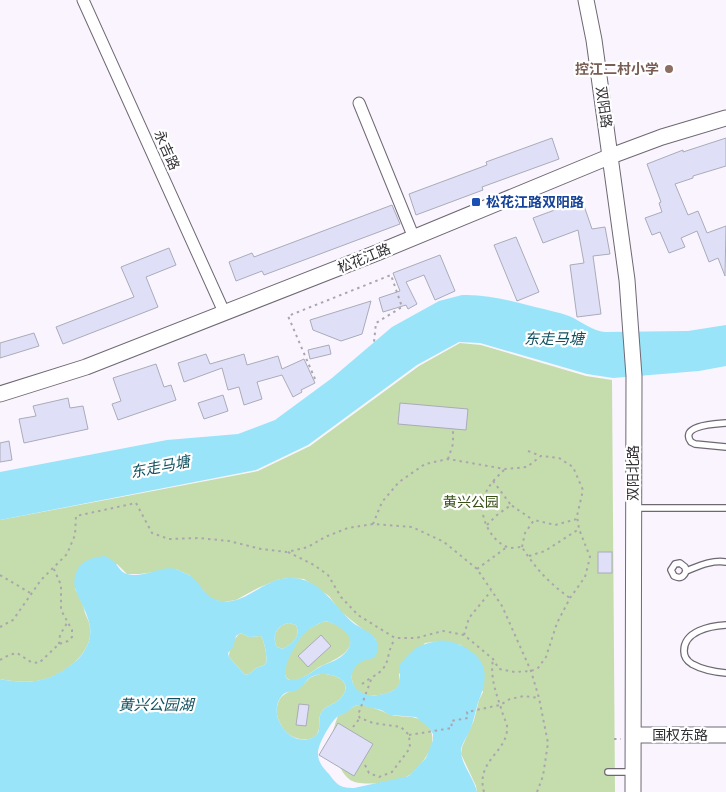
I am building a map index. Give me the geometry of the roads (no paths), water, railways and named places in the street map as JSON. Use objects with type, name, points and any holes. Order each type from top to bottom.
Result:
[{"type":"street","name":"永吉路","points":[[83,0],[224,312]]},
{"type":"street","name":"双阳路","points":[[586,0],[594,40],[611,156]]},
{"type":"street","points":[[359,103],[414,238]]},
{"type":"street","name":"松花江路","points":[[0,394],[86,367],[414,238],[611,156],[662,137],[726,118]]},
{"type":"street","name":"双阳北路","points":[[611,156],[627,280],[634,376],[634,792]]},
{"type":"street","name":"国权东路","points":[[634,735],[726,735]]},
{"type":"lane","points":[[726,423],[694,428],[689,436],[691,442],[695,444],[726,447]]},
{"type":"lane","points":[[633,508],[726,508]]},
{"type":"lane","points":[[686,571],[708,562],[726,562]]},
{"type":"lane","points":[[726,625],[715,626],[689,637],[684,648],[684,655],[691,663],[726,673]]},
{"type":"lane","points":[[608,772],[634,772]]},
{"type":"water","name":"东走马塘","points":[[462,295],[499,298],[557,312],[596,330],[605,332],[688,331],[726,325],[726,366],[699,371],[613,378],[587,374],[480,343],[459,342],[417,365],[308,445],[256,470],[0,520],[0,472],[167,440],[238,434],[275,420],[332,378],[392,327],[439,301]]},
{"type":"water","name":"黄兴公园湖","points":[[104,556],[109,558],[127,574],[139,575],[170,568],[176,569],[192,577],[210,597],[221,601],[239,599],[280,579],[300,579],[309,582],[325,593],[352,622],[371,634],[378,644],[377,654],[374,658],[363,661],[355,667],[352,674],[352,682],[356,689],[363,694],[389,693],[395,689],[400,682],[400,664],[412,651],[420,646],[445,641],[454,642],[465,648],[480,660],[485,679],[472,724],[461,750],[462,758],[477,792],[0,792],[0,679],[21,682],[49,678],[67,668],[82,654],[89,641],[90,627],[75,588],[75,578],[82,564],[90,559]],"holes":[[[325,621],[342,629],[350,638],[348,649],[338,659],[305,676],[292,680],[287,678],[285,672],[290,655],[307,631]],[[285,624],[296,625],[297,636],[293,642],[283,649],[277,647],[275,635],[278,629]],[[241,633],[249,637],[261,636],[266,654],[266,663],[245,675],[229,657],[228,653],[233,647],[236,636]],[[320,674],[333,675],[342,680],[346,689],[339,700],[321,712],[318,733],[304,740],[295,738],[287,733],[278,718],[277,706],[285,693],[296,691],[311,677]],[[360,705],[381,710],[390,715],[416,717],[429,728],[433,734],[433,740],[426,758],[409,776],[349,788],[337,783],[323,768],[319,760],[318,750],[324,735],[337,717]]]},
{"type":"place","name":"控江二村小学","points":[[669,69]]},
{"type":"place","name":"松花江路双阳路","points":[[476,202]]},
{"type":"park label","name":"黄兴公园","points":[[471,502]]}]
